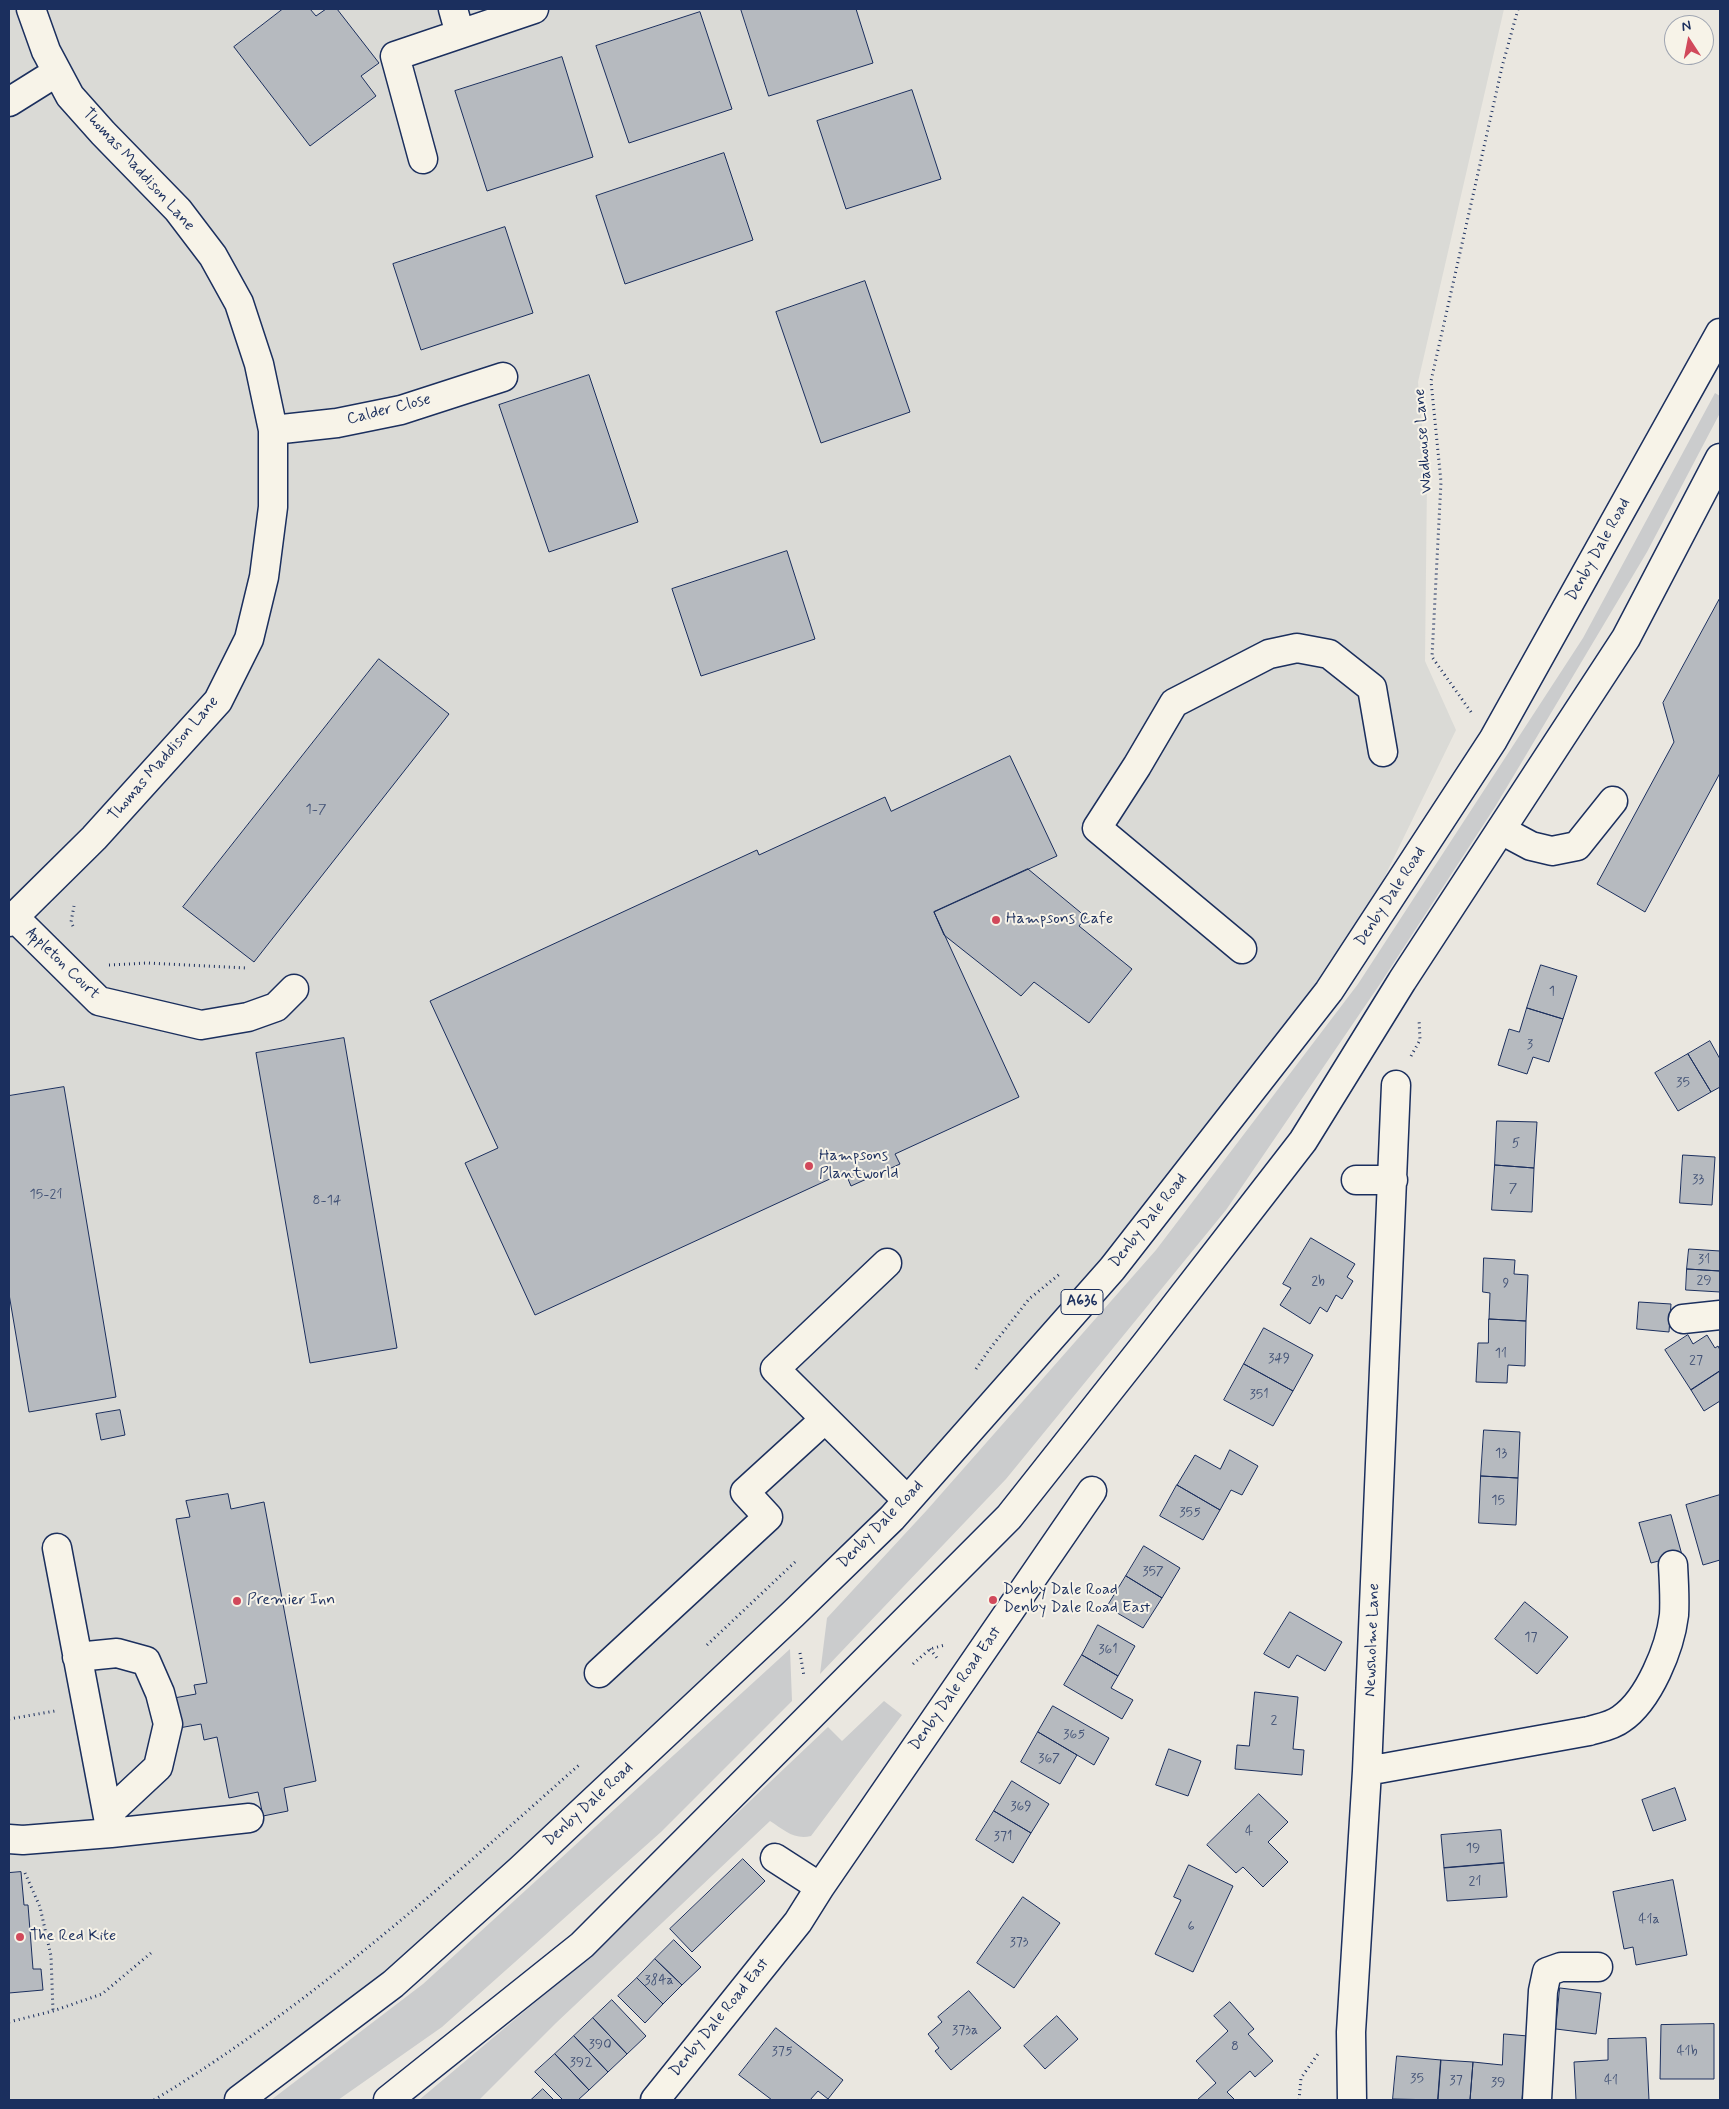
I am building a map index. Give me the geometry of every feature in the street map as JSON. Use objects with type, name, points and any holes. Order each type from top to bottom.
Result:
[{"type":"main road","name":"Thomas Maddison Lane","points":[[11,920],[94,838],[218,701],[249,640],[264,577],[273,507],[273,430],[259,364],[239,303],[213,256],[178,210],[70,96],[46,51],[31,9]]},
{"type":"main road","points":[[423,159],[395,56],[456,22],[534,9]]},
{"type":"main road","points":[[9,102],[58,72]]},
{"type":"main road","name":"Denby Dale Road","points":[[239,2100],[393,1984],[520,1870],[786,1621],[892,1518],[1112,1269],[1329,991],[1493,740],[1720,333]]},
{"type":"main road","name":"Calder Close","points":[[273,430],[337,423],[401,410],[503,377]]},
{"type":"main road","points":[[388,2100],[582,1945],[1009,1517],[1303,1141],[1402,981],[1626,638],[1720,458]]},
{"type":"main road","points":[[1242,949],[1097,828],[1138,766],[1174,703],[1269,654],[1297,648],[1329,654],[1372,688],[1383,752]]},
{"type":"main road","points":[[1500,830],[1531,846],[1552,851],[1577,846],[1613,801]]},
{"type":"main road","name":"Appleton Court","points":[[11,920],[34,938],[99,1001],[201,1025],[248,1017],[276,1006],[294,989]]},
{"type":"main road","name":"Newsholme Lane","points":[[1352,2100],[1351,2032],[1367,1771],[1396,1085]]},
{"type":"main road","points":[[1356,1180],[1393,1180]]},
{"type":"main road","points":[[887,1262],[774,1369],[906,1500]]},
{"type":"main road","points":[[1683,1319],[1720,1315]]},
{"type":"main road","points":[[599,1673],[768,1517],[745,1492],[825,1419]]},
{"type":"main road","name":"Denby Dale Road East","points":[[655,2100],[798,1922],[820,1886],[1092,1491]]},
{"type":"main road","points":[[57,1548],[109,1822]]},
{"type":"main road","points":[[1367,1771],[1589,1731],[1621,1720],[1635,1707],[1646,1692],[1658,1667],[1672,1629],[1675,1590],[1673,1566]]},
{"type":"main road","points":[[77,1657],[117,1653],[146,1662],[160,1693],[168,1724],[158,1767],[113,1809],[109,1822]]},
{"type":"main road","points":[[12,1839],[109,1822],[249,1818]]},
{"type":"main road","points":[[775,1858],[820,1886]]},
{"type":"main road","points":[[1537,2100],[1542,1992],[1547,1972],[1561,1967],[1598,1967]]},
{"type":"path","name":"Wadhouse Lane","points":[[1493,740],[1432,657],[1441,482],[1431,381],[1502,67],[1518,9]]},
{"type":"path","points":[[34,938],[75,903],[71,922],[74,930]]},
{"type":"path","points":[[104,965],[147,963],[247,968]]},
{"type":"path","points":[[1396,1085],[1420,1040],[1419,1016]]},
{"type":"path","points":[[973,1375],[988,1350],[1029,1299],[1067,1268]]},
{"type":"path","points":[[706,1646],[798,1559]]},
{"type":"path","points":[[154,2100],[189,2079],[347,1966],[585,1760]]},
{"type":"path","points":[[12,1839],[40,1908],[51,1956],[53,2011]]},
{"type":"path","points":[[9,2022],[53,2011],[102,1994],[151,1953]]},
{"type":"shaded area","points":[[9,9],[1504,9],[1418,382],[1427,481],[1425,661],[1456,730],[1329,991],[907,1500],[520,1870],[239,2100],[9,2100]]},
{"type":"shaded area","points":[[1715,393],[1720,396],[1720,413],[1647,552],[1495,807],[1380,984],[1226,1210],[1006,1479],[820,1674],[827,1618],[927,1510],[1156,1250],[1358,984],[1583,638]]},
{"type":"shaded area","points":[[790,1649],[792,1701],[661,1832],[442,2027],[338,2100],[271,2100],[423,1984]]},
{"type":"shaded area","points":[[884,1701],[902,1715],[811,1836],[799,1837],[785,1831],[770,1821],[556,2023],[479,2100],[419,2100],[557,1984],[828,1727],[842,1741]]},
{"type":"building","points":[[283,9],[310,9],[316,16],[326,9],[337,9],[379,63],[361,76],[376,96],[310,146],[234,47]]},
{"type":"building","points":[[741,9],[856,9],[873,63],[769,96]]},
{"type":"building","points":[[700,12],[732,109],[629,143],[596,46]]},
{"type":"building","points":[[562,57],[593,157],[487,191],[455,91]]},
{"type":"building","points":[[912,90],[941,179],[846,209],[817,121]]},
{"type":"building","points":[[724,153],[753,240],[625,284],[596,196]]},
{"type":"building","points":[[505,227],[533,313],[421,350],[393,264]]},
{"type":"building","points":[[865,281],[910,412],[821,443],[776,312]]},
{"type":"building","points":[[589,375],[638,522],[549,552],[499,405]]},
{"type":"building","points":[[787,551],[815,639],[701,676],[672,589]]},
{"type":"building","points":[[1720,598],[1720,773],[1645,912],[1597,884],[1674,742],[1663,703]]},
{"type":"building","points":[[379,659],[449,714],[254,962],[183,907]]},
{"type":"building","points":[[1010,756],[1057,856],[934,912],[1019,1097],[895,1154],[900,1164],[851,1186],[845,1172],[535,1315],[465,1163],[498,1148],[430,1001],[757,850],[759,855],[885,797],[891,811]]},
{"type":"building","points":[[1028,869],[1086,917],[1079,926],[1132,969],[1089,1023],[1034,982],[1021,996],[944,935],[934,912]]},
{"type":"building","points":[[1541,965],[1577,976],[1563,1019],[1527,1008]]},
{"type":"building","points":[[1527,1008],[1563,1019],[1549,1062],[1533,1057],[1527,1074],[1498,1065],[1509,1029],[1519,1032]]},
{"type":"building","points":[[344,1038],[397,1348],[310,1363],[256,1053]]},
{"type":"building","points":[[1710,1041],[1720,1059],[1720,1087],[1711,1092],[1688,1054]]},
{"type":"building","points":[[1688,1054],[1711,1092],[1678,1111],[1655,1073]]},
{"type":"building","points":[[64,1087],[116,1397],[29,1412],[9,1294],[9,1096]]},
{"type":"building","points":[[1497,1121],[1537,1122],[1534,1168],[1495,1165]]},
{"type":"building","points":[[1683,1155],[1715,1157],[1712,1205],[1680,1203]]},
{"type":"building","points":[[1495,1165],[1534,1168],[1532,1212],[1492,1210]]},
{"type":"building","points":[[1311,1238],[1355,1264],[1347,1277],[1353,1281],[1342,1299],[1336,1295],[1327,1312],[1320,1307],[1310,1324],[1280,1305],[1291,1288],[1283,1284]]},
{"type":"building","points":[[1689,1249],[1720,1251],[1720,1271],[1687,1269]]},
{"type":"building","points":[[1484,1258],[1515,1260],[1514,1274],[1528,1275],[1526,1321],[1489,1319],[1490,1293],[1483,1292]]},
{"type":"building","points":[[1687,1269],[1720,1271],[1720,1292],[1686,1290]]},
{"type":"building","points":[[1639,1302],[1671,1304],[1669,1332],[1637,1329]]},
{"type":"building","points":[[1489,1319],[1526,1321],[1525,1366],[1508,1365],[1507,1383],[1476,1382],[1478,1343],[1488,1343]]},
{"type":"building","points":[[1264,1328],[1313,1355],[1293,1391],[1244,1364]]},
{"type":"building","points":[[1688,1335],[1693,1344],[1707,1335],[1715,1348],[1718,1346],[1720,1350],[1720,1371],[1691,1390],[1665,1350]]},
{"type":"building","points":[[1244,1364],[1293,1391],[1273,1426],[1224,1400]]},
{"type":"building","points":[[1720,1371],[1720,1401],[1704,1411],[1691,1390]]},
{"type":"building","points":[[120,1410],[125,1435],[101,1440],[96,1414]]},
{"type":"building","points":[[1484,1430],[1520,1432],[1518,1478],[1481,1476]]},
{"type":"building","points":[[1230,1450],[1258,1466],[1242,1495],[1231,1490],[1220,1510],[1177,1485],[1195,1455],[1220,1469]]},
{"type":"building","points":[[1481,1476],[1518,1478],[1516,1525],[1479,1523]]},
{"type":"building","points":[[1177,1485],[1220,1510],[1203,1540],[1160,1516]]},
{"type":"building","name":"Premier Inn","points":[[228,1494],[231,1509],[264,1502],[316,1781],[284,1788],[288,1811],[263,1816],[258,1792],[229,1798],[217,1737],[204,1740],[201,1724],[179,1728],[174,1698],[196,1694],[194,1685],[207,1683],[176,1519],[190,1517],[186,1501]]},
{"type":"building","points":[[1720,1495],[1720,1560],[1703,1565],[1686,1505]]},
{"type":"building","points":[[1671,1515],[1682,1555],[1651,1563],[1639,1523]]},
{"type":"building","points":[[1144,1546],[1180,1568],[1162,1598],[1126,1576]]},
{"type":"building","points":[[1126,1576],[1162,1598],[1143,1628],[1107,1607]]},
{"type":"building","points":[[1525,1602],[1568,1637],[1537,1674],[1495,1639]]},
{"type":"building","points":[[1290,1612],[1342,1642],[1325,1671],[1297,1655],[1289,1668],[1264,1654]]},
{"type":"building","points":[[1098,1625],[1135,1646],[1118,1676],[1082,1655]]},
{"type":"building","points":[[1082,1655],[1118,1676],[1111,1688],[1133,1700],[1122,1719],[1064,1685]]},
{"type":"building","points":[[1255,1692],[1298,1697],[1293,1749],[1304,1750],[1302,1775],[1235,1769],[1237,1745],[1249,1746]]},
{"type":"building","points":[[1053,1706],[1109,1738],[1094,1765],[1038,1732]]},
{"type":"building","points":[[1038,1732],[1077,1755],[1060,1784],[1021,1762]]},
{"type":"building","points":[[1169,1749],[1201,1761],[1188,1796],[1156,1785]]},
{"type":"building","points":[[1012,1781],[1049,1804],[1031,1833],[994,1811]]},
{"type":"building","points":[[1675,1788],[1686,1820],[1653,1831],[1642,1800]]},
{"type":"building","points":[[1259,1794],[1288,1822],[1268,1842],[1288,1862],[1263,1887],[1243,1867],[1236,1873],[1207,1845]]},
{"type":"building","points":[[994,1811],[1031,1833],[1013,1863],[976,1840]]},
{"type":"building","points":[[1501,1830],[1504,1863],[1444,1868],[1441,1835]]},
{"type":"building","points":[[743,1859],[765,1881],[692,1952],[670,1929]]},
{"type":"building","points":[[1504,1863],[1507,1897],[1447,1901],[1444,1868]]},
{"type":"building","points":[[1189,1865],[1233,1886],[1193,1972],[1155,1954],[1181,1900],[1174,1897]]},
{"type":"building","name":"The Red Kite","points":[[21,1872],[24,1905],[28,1905],[33,1969],[41,1969],[43,1990],[9,1993],[9,1873]]},
{"type":"building","points":[[1673,1880],[1687,1955],[1636,1965],[1633,1947],[1624,1949],[1613,1892]]},
{"type":"building","points":[[1023,1897],[1060,1923],[1014,1988],[977,1963]]},
{"type":"building","points":[[674,1940],[701,1967],[682,1985],[655,1959]]},
{"type":"building","points":[[655,1959],[682,1985],[663,2004],[637,1978]]},
{"type":"building","points":[[637,1978],[663,2004],[645,2023],[618,1996]]},
{"type":"building","points":[[1560,1988],[1601,1993],[1596,2034],[1556,2029]]},
{"type":"building","points":[[969,1991],[1001,2028],[951,2070],[935,2051],[939,2048],[928,2034],[942,2022],[938,2017]]},
{"type":"building","points":[[612,2000],[646,2036],[627,2054],[593,2018]]},
{"type":"building","points":[[1230,2002],[1254,2029],[1248,2034],[1273,2061],[1255,2077],[1250,2071],[1227,2092],[1235,2100],[1197,2100],[1216,2083],[1196,2061],[1228,2031],[1214,2016]]},
{"type":"building","points":[[1057,2016],[1078,2039],[1045,2069],[1024,2046]]},
{"type":"building","points":[[593,2018],[627,2054],[608,2072],[574,2036]]},
{"type":"building","points":[[1714,2024],[1714,2079],[1660,2079],[1661,2025]]},
{"type":"building","points":[[776,2028],[843,2080],[828,2099],[818,2091],[810,2100],[772,2100],[739,2075]]},
{"type":"building","points":[[1504,2034],[1528,2036],[1522,2100],[1470,2100],[1473,2062],[1502,2065]]},
{"type":"building","points":[[574,2036],[608,2072],[589,2090],[555,2054]]},
{"type":"building","points":[[1646,2038],[1649,2100],[1576,2100],[1574,2062],[1608,2060],[1608,2039]]},
{"type":"building","points":[[555,2054],[589,2090],[578,2100],[563,2100],[535,2072]]},
{"type":"building","points":[[1397,2056],[1441,2060],[1438,2100],[1393,2099]]},
{"type":"building","points":[[1441,2060],[1473,2062],[1470,2100],[1438,2100]]},
{"type":"building","points":[[543,2089],[554,2100],[531,2100]]},
{"type":"place","name":"Hampsons Cafe","points":[[996,920]]},
{"type":"place","name":"Hampsons Plantworld","points":[[809,1166]]},
{"type":"place","name":"Denby Dale Road Denby Dale Road East","points":[[993,1600]]},
{"type":"place","name":"Premier Inn","points":[[237,1601]]},
{"type":"place","name":"The Red Kite","points":[[20,1937]]}]
